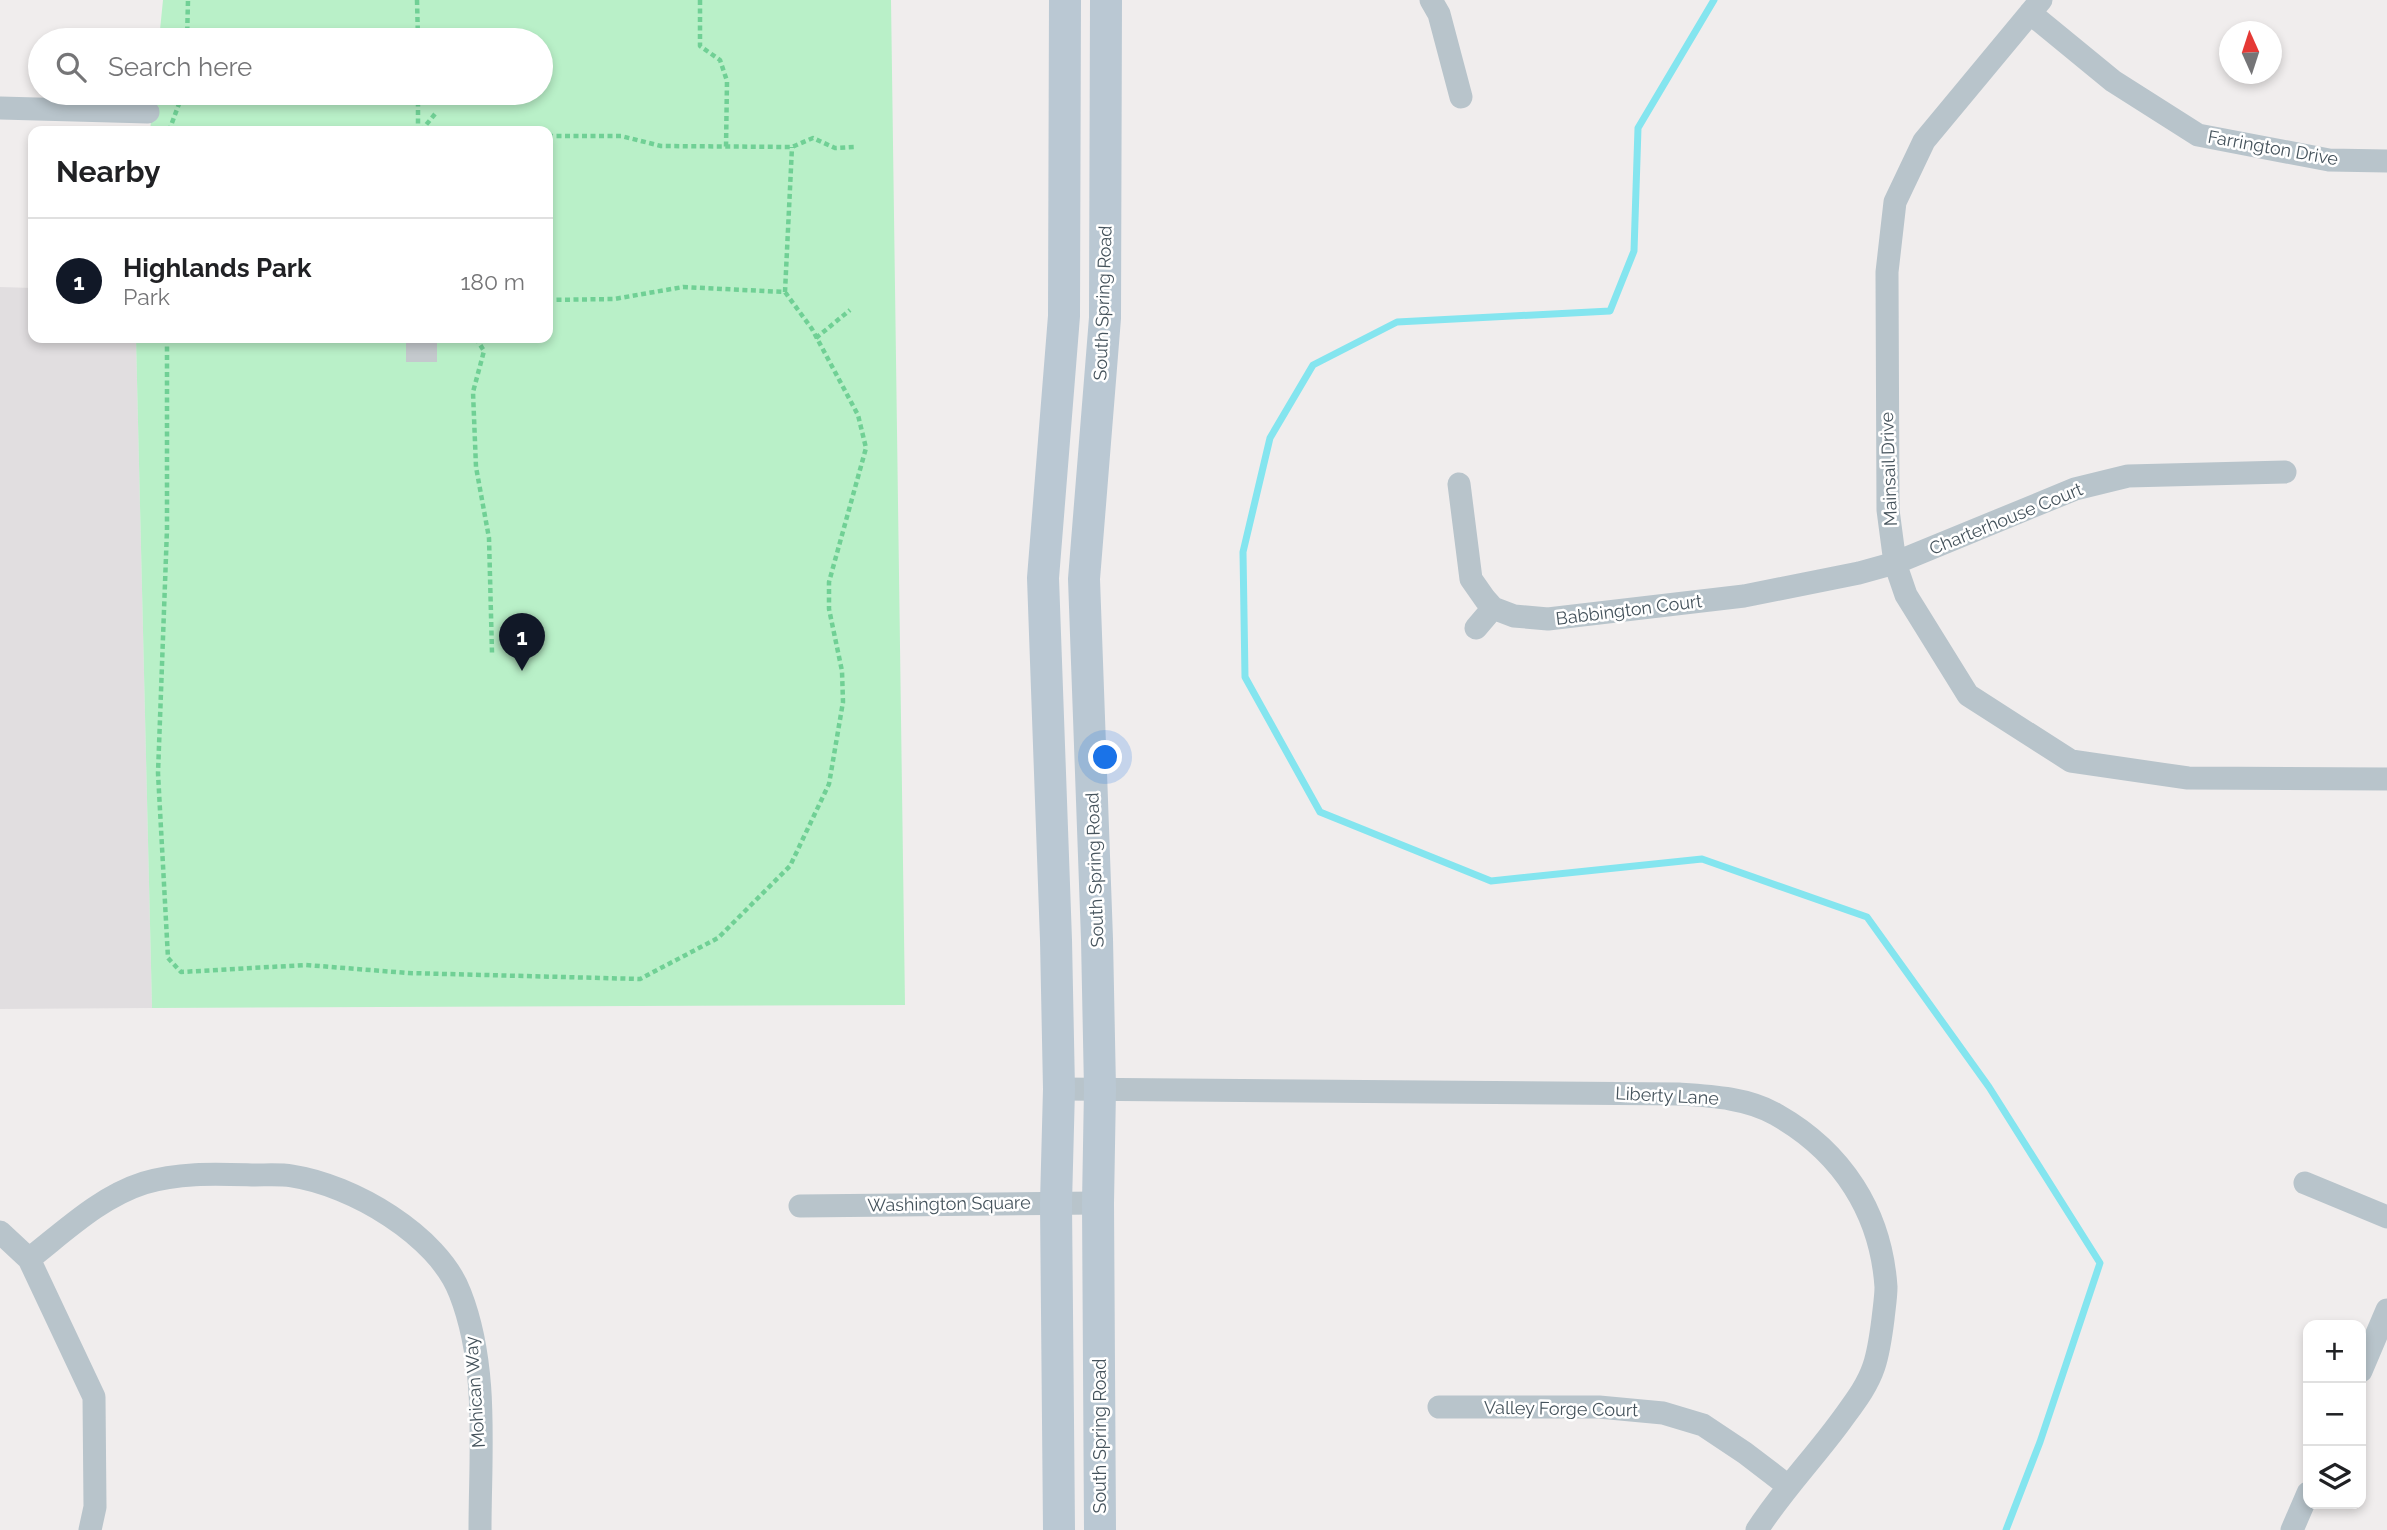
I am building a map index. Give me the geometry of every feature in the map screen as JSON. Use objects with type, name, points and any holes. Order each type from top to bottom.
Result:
[{"type":"main road","points":[[1059,1530],[1056,1203],[1059,1089],[1056,912],[1043,578],[1064,316],[1065,0]]},
{"type":"main road","name":"South Spring Road","points":[[1100,1530],[1100,1089],[1084,579],[1105,318],[1106,0]]},
{"type":"street","points":[[1431,0],[1439,14],[1461,97]]},
{"type":"street","name":"Farrington Drive","points":[[2035,6],[2113,81],[2198,135],[2329,160],[2387,161]]},
{"type":"street","name":"Mainsail Drive","points":[[2035,6],[1924,141],[1895,202],[1887,272],[1888,510],[1895,563],[1906,595],[1968,695],[2071,761],[2188,778],[2387,779]]},
{"type":"street","points":[[0,108],[148,112]]},
{"type":"street","name":"Charterhouse Court","points":[[1895,563],[2075,489],[2128,476],[2286,472]]},
{"type":"street","points":[[1459,484],[1471,579],[1493,608],[1476,628]]},
{"type":"street","name":"Babbington Court","points":[[1493,608],[1514,616],[1548,620],[1744,596],[1895,563]]},
{"type":"street","name":"Liberty Lane","points":[[1059,1089],[1679,1094],[1742,1102],[1775,1114],[1809,1137],[1850,1178],[1869,1211],[1886,1289],[1880,1342],[1874,1367],[1862,1393],[1788,1486],[1757,1530]]},
{"type":"street","name":"Mohican Way","points":[[29,1259],[104,1202],[145,1183],[193,1174],[292,1176],[349,1192],[413,1231],[438,1256],[460,1291],[476,1343],[480,1407],[480,1530]]},
{"type":"street","points":[[2305,1183],[2387,1217]]},
{"type":"street","name":"Washington Square","points":[[800,1206],[1098,1203]]},
{"type":"street","points":[[0,1232],[29,1259],[94,1397],[95,1507],[89,1530]]},
{"type":"street","points":[[2366,1359],[2387,1310]]},
{"type":"street","name":"Valley Forge Court","points":[[1439,1407],[1599,1407],[1663,1413],[1703,1425],[1745,1452],[1788,1486]]},
{"type":"street","points":[[2292,1530],[2303,1505]]},
{"type":"path","points":[[187,28],[188,0]]},
{"type":"path","points":[[417,0],[418,28]]},
{"type":"path","points":[[700,0],[700,46],[720,60],[727,81],[726,147]]},
{"type":"path","points":[[171,126],[179,105]]},
{"type":"path","points":[[419,105],[420,126]]},
{"type":"path","points":[[424,126],[435,114]]},
{"type":"path","points":[[553,136],[621,136],[661,146],[726,147],[792,147],[813,138],[835,148],[853,147]]},
{"type":"path","points":[[167,343],[167,529],[158,773],[168,958],[181,972],[306,965],[408,973],[640,979],[718,938],[790,866],[829,784],[843,702],[842,671],[829,609],[829,582],[866,448],[858,415],[816,338],[785,292],[792,147]]},
{"type":"path","points":[[553,300],[614,299],[683,287],[785,292]]},
{"type":"path","points":[[816,338],[850,310]]},
{"type":"path","points":[[479,343],[484,351],[473,392],[476,467],[489,538],[492,653]]},
{"type":"shaded area","points":[[0,287],[28,288],[28,343],[136,343],[152,1008],[0,1009]]},
{"type":"green space","points":[[163,0],[891,0],[905,1005],[152,1008],[136,343],[553,343],[553,126],[151,126],[153,105],[553,105],[553,28],[160,28]]},
{"type":"building","points":[[406,343],[437,343],[437,362],[406,362]]},
{"type":"waterway","points":[[1714,0],[1638,128],[1634,251],[1610,311],[1397,322],[1313,365],[1270,438],[1243,552],[1245,677],[1320,812],[1491,881],[1702,859],[1867,917],[1989,1087],[2100,1263],[2040,1442],[2006,1530]]},
{"type":"place","name":"Highlands Park","points":[[522,671]]}]
